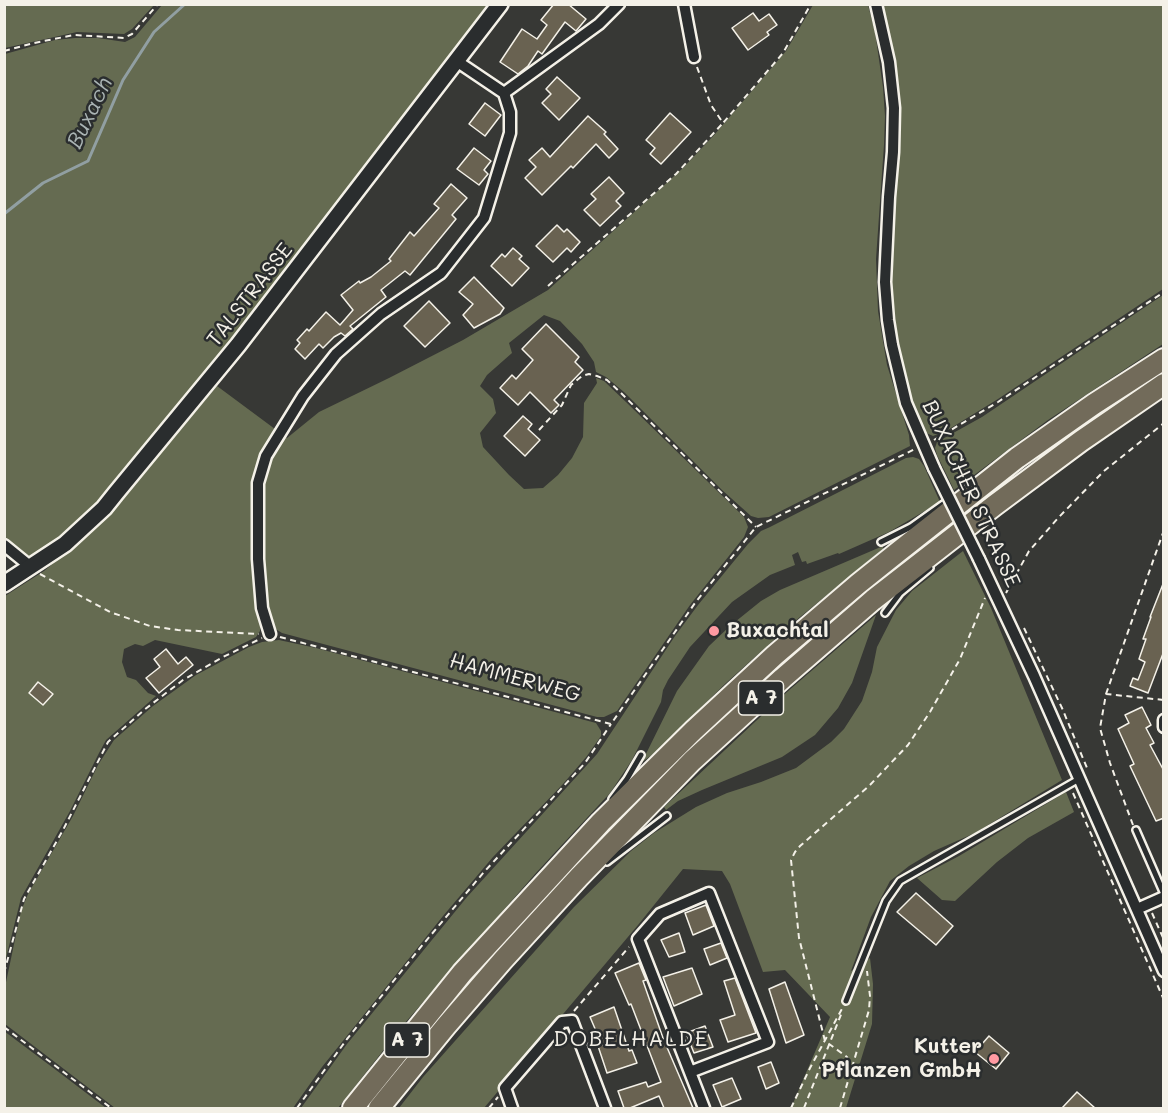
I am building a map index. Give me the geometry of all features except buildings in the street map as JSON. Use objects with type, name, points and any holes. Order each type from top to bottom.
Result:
[{"type":"highway","name":"A 7","points":[[353,1108],[462,973],[601,822],[694,730],[858,584],[1017,458],[1164,359]]},
{"type":"highway","name":"A 7","points":[[379,1108],[446,1026],[579,877],[692,761],[873,600],[952,542],[1081,441],[1164,384]]},
{"type":"street","name":"TALSTRASSE","points":[[4,584],[65,544],[116,493],[238,345],[458,62],[500,4]]},
{"type":"street","points":[[504,93],[599,24],[619,4]]},
{"type":"street","points":[[684,4],[694,57]]},
{"type":"street","name":"BUXACHER STRASSE","points":[[876,4],[888,52],[894,108],[885,282],[892,345],[906,402],[923,445],[1034,676],[1074,781],[1137,909],[1164,970]]},
{"type":"street","points":[[270,634],[262,608],[258,541],[258,483],[266,456],[303,396],[336,354],[381,314],[441,273],[484,218],[510,133],[510,112],[504,93],[458,62]]},
{"type":"street","points":[[4,545],[30,567]]},
{"type":"street","points":[[1164,720],[1164,727]]},
{"type":"street","points":[[690,1072],[768,1042],[709,893],[660,914],[638,939],[704,1108]]},
{"type":"street","points":[[1137,909],[1164,896]]},
{"type":"street","points":[[513,1108],[505,1088],[562,1022],[568,1021],[572,1021],[605,1108]]},
{"type":"lane","points":[[881,542],[911,527],[958,494],[986,484]]},
{"type":"lane","points":[[885,613],[900,593],[933,565]]},
{"type":"lane","points":[[601,822],[605,807],[627,779],[641,755]]},
{"type":"lane","points":[[846,1001],[886,901],[900,881],[1074,781]]},
{"type":"lane","points":[[579,877],[600,867],[622,848],[668,816]]},
{"type":"lane","points":[[1136,830],[1164,896]]},
{"type":"path","points":[[4,51],[34,42],[74,35],[124,38],[132,34],[158,4]]},
{"type":"path","points":[[548,286],[676,174],[783,53],[811,4]]},
{"type":"path","points":[[694,57],[700,80],[711,105],[723,123]]},
{"type":"path","points":[[297,1108],[347,1039],[420,948],[484,872],[585,763],[695,603],[756,527],[948,433],[1164,292]]},
{"type":"path","points":[[539,430],[561,405],[572,385],[582,376],[589,374],[597,376],[620,392],[756,527]]},
{"type":"path","points":[[1006,593],[1029,551],[1059,517],[1104,471],[1164,423]]},
{"type":"path","points":[[1136,830],[1110,763],[1100,728],[1106,693],[1164,530]]},
{"type":"path","name":"HAMMERWEG","points":[[30,567],[57,585],[110,612],[150,626],[178,630],[270,634],[611,724]]},
{"type":"path","points":[[850,1071],[847,1057],[825,1041],[799,938],[792,860],[800,846],[869,786],[908,745],[960,659],[987,592]]},
{"type":"path","points":[[4,973],[26,893],[63,830],[108,742],[183,680],[270,634]]},
{"type":"path","points":[[1106,693],[1164,700]]},
{"type":"path","points":[[1074,781],[1164,1000]]},
{"type":"path","points":[[1148,904],[1164,940]]},
{"type":"path","points":[[568,1021],[574,1010],[622,955],[638,941]]},
{"type":"path","points":[[840,1108],[869,1010],[867,970],[863,960]]},
{"type":"path","points":[[791,1108],[846,1001]]},
{"type":"path","points":[[804,1108],[846,1001]]},
{"type":"path","points":[[4,1027],[111,1108]]},
{"type":"green space","points":[[5,4],[154,5],[132,29],[124,34],[77,32],[5,48]]},
{"type":"green space","points":[[162,5],[493,5],[233,343],[96,508],[68,534],[33,558],[28,559],[5,540],[5,54],[55,40],[75,38],[98,38],[125,42],[135,37]]},
{"type":"green space","points":[[813,5],[868,5],[875,32],[885,116],[876,259],[878,311],[887,365],[909,435],[910,446],[769,517],[751,516],[624,392],[596,372],[594,362],[582,344],[560,321],[544,315],[509,343],[512,353],[487,375],[480,386],[493,399],[496,413],[480,433],[483,447],[509,475],[524,489],[543,488],[558,475],[572,458],[583,437],[584,403],[597,383],[596,378],[604,381],[744,517],[748,527],[744,537],[690,605],[617,711],[604,717],[597,717],[282,633],[274,628],[270,624],[263,595],[260,547],[264,469],[282,434],[287,438],[319,412],[463,340],[548,290],[683,168],[715,134],[786,51]]},
{"type":"green space","points":[[882,5],[1163,5],[1163,289],[998,399],[946,431],[933,436],[924,432],[905,380],[891,300],[890,260],[899,137],[899,106],[892,44]]},
{"type":"green space","points":[[1163,295],[1163,344],[1048,420],[954,490],[937,455],[935,448],[937,442],[982,417]]},
{"type":"green space","points":[[217,386],[279,432],[262,461],[260,631],[256,637],[222,654],[155,640],[143,646],[135,644],[124,649],[122,662],[127,677],[136,680],[148,693],[156,696],[106,740],[70,811],[21,898],[5,962],[5,596],[44,571],[91,532],[123,498]]},
{"type":"green space","points":[[906,458],[919,459],[924,466],[940,502],[889,532],[839,554],[807,564],[806,561],[802,562],[798,552],[792,555],[795,565],[770,575],[732,602],[690,647],[668,680],[661,702],[632,760],[610,793],[535,874],[404,1024],[338,1108],[301,1108],[347,1044],[467,897],[597,754],[675,636],[748,544],[761,531]]},
{"type":"green space","points":[[883,546],[883,549],[794,622],[726,683],[655,753],[642,762],[677,691],[709,646],[730,626],[761,601],[780,590]]},
{"type":"green space","points":[[963,551],[991,608],[1062,780],[975,833],[934,851],[890,881],[871,917],[851,971],[870,958],[873,984],[872,1024],[846,1108],[791,1108],[830,1017],[785,970],[763,972],[730,884],[722,871],[683,869],[484,1108],[399,1108],[423,1077],[574,907],[631,851],[654,833],[696,807],[796,768],[831,742],[844,729],[862,701],[872,672],[877,647],[896,610],[912,591]]},
{"type":"green space","points":[[876,615],[852,683],[838,708],[815,735],[782,757],[702,790],[678,801],[666,810],[664,807],[787,692]]},
{"type":"green space","points":[[279,640],[596,723],[601,736],[563,784],[493,857],[443,916],[322,1067],[293,1108],[115,1108],[5,1024],[5,987],[21,911],[98,765],[114,740],[153,706],[196,675],[249,647],[262,642]]},
{"type":"green space","points":[[1066,792],[1074,812],[1028,838],[997,862],[955,901],[942,900],[917,878],[959,856]]},
{"type":"green space","points":[[4,1031],[56,1070],[106,1108],[5,1108]]},
{"type":"waterway","name":"Buxach","points":[[4,214],[43,183],[88,161],[123,80],[154,32],[185,4]]},
{"type":"place","name":"Buxachtal","points":[[714,631]]},
{"type":"place","name":"Kutter Pflanzen GmbH","points":[[994,1059]]},
{"type":"district","name":"DOBELHALDE","points":[[631,1039]]}]
